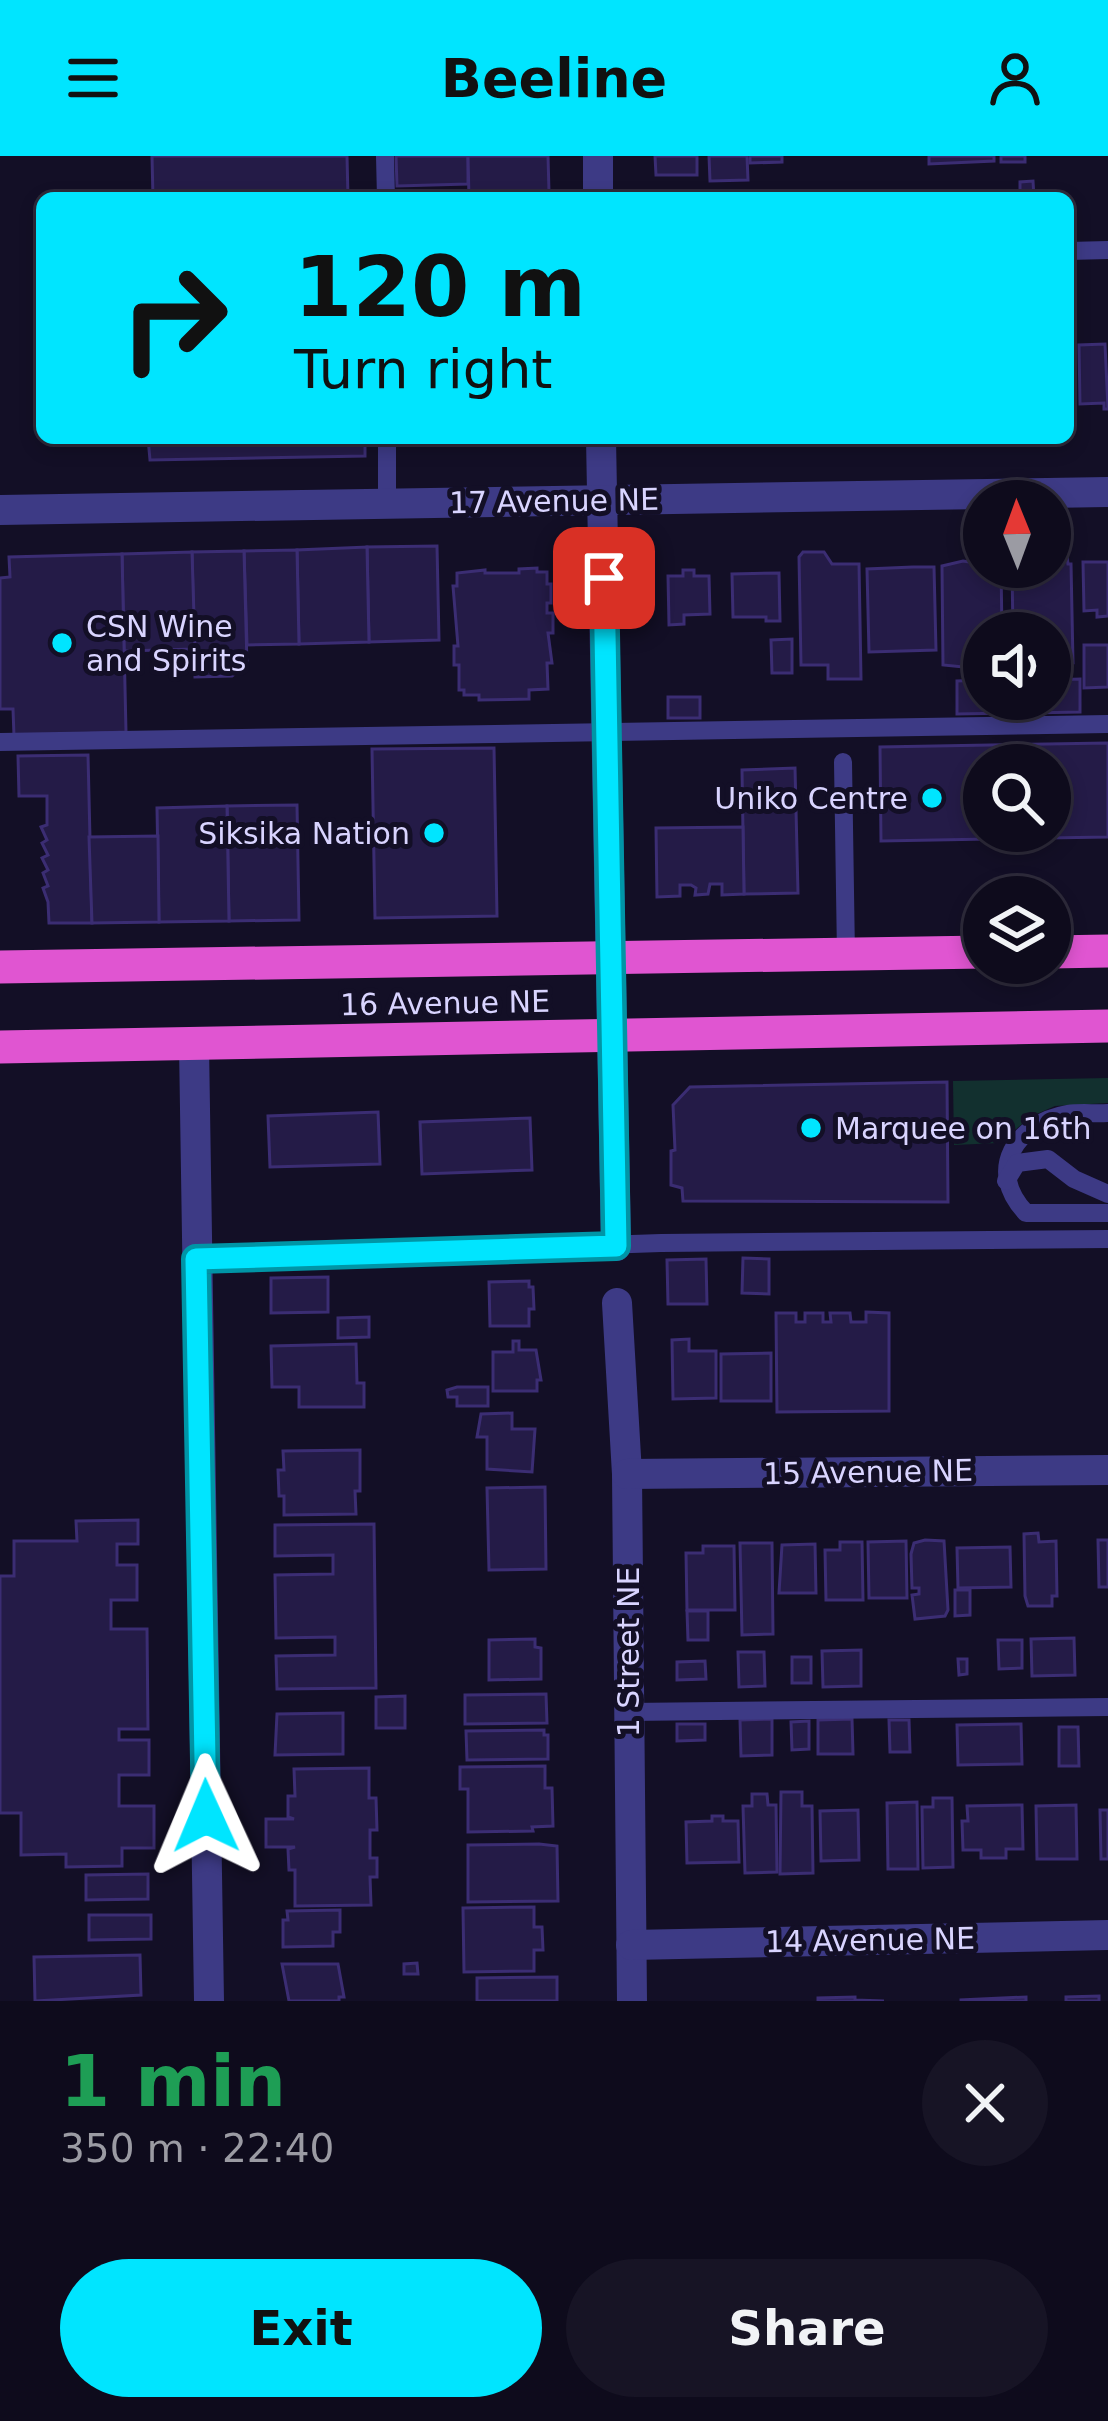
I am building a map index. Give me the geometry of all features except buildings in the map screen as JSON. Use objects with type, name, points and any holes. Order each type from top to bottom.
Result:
[{"type":"highway","points":[[1071,952],[1108,951]]},
{"type":"highway","name":"16 Avenue NE","points":[[0,967],[963,952]]},
{"type":"highway","name":"16 Avenue NE","points":[[0,1047],[1108,1026]]},
{"type":"street","points":[[598,156],[598,192]]},
{"type":"street","points":[[602,444],[616,1246]]},
{"type":"street","name":"17 Avenue NE","points":[[0,510],[1108,492]]},
{"type":"street","points":[[194,1045],[209,2001]]},
{"type":"street","name":"1 Street NE","points":[[617,1303],[627,1474],[632,2001]]},
{"type":"street","name":"15 Avenue NE","points":[[627,1474],[1108,1470]]},
{"type":"street","name":"14 Avenue NE","points":[[631,1945],[1108,1935]]},
{"type":"lane","points":[[385,156],[386,192]]},
{"type":"lane","points":[[1074,250],[1108,250]]},
{"type":"lane","points":[[387,444],[387,503]]},
{"type":"lane","points":[[0,742],[1108,724]]},
{"type":"lane","points":[[843,762],[846,955]]},
{"type":"lane","points":[[1108,1113],[1065,1114],[1033,1128],[1007,1159],[1006,1181],[1014,1201],[1026,1213],[1108,1213]]},
{"type":"lane","points":[[1006,1181],[1017,1163],[1048,1160],[1074,1179],[1108,1194]]},
{"type":"lane","points":[[196,1259],[616,1246],[1108,1239]]},
{"type":"lane","points":[[628,1712],[1108,1707]]},
{"type":"green space","points":[[1108,1078],[1108,1103],[1055,1106],[1032,1116],[999,1143],[954,1145],[953,1081]]},
{"type":"place","name":"CSN Wine and Spirits","points":[[62,643]]},
{"type":"place","name":"Uniko Centre","points":[[932,798]]},
{"type":"place","name":"Siksika Nation","points":[[434,833]]},
{"type":"place","name":"Marquee on 16th","points":[[811,1128]]},
{"type":"route","points":[[206,1816],[196,1259],[616,1246],[604,578]]}]
